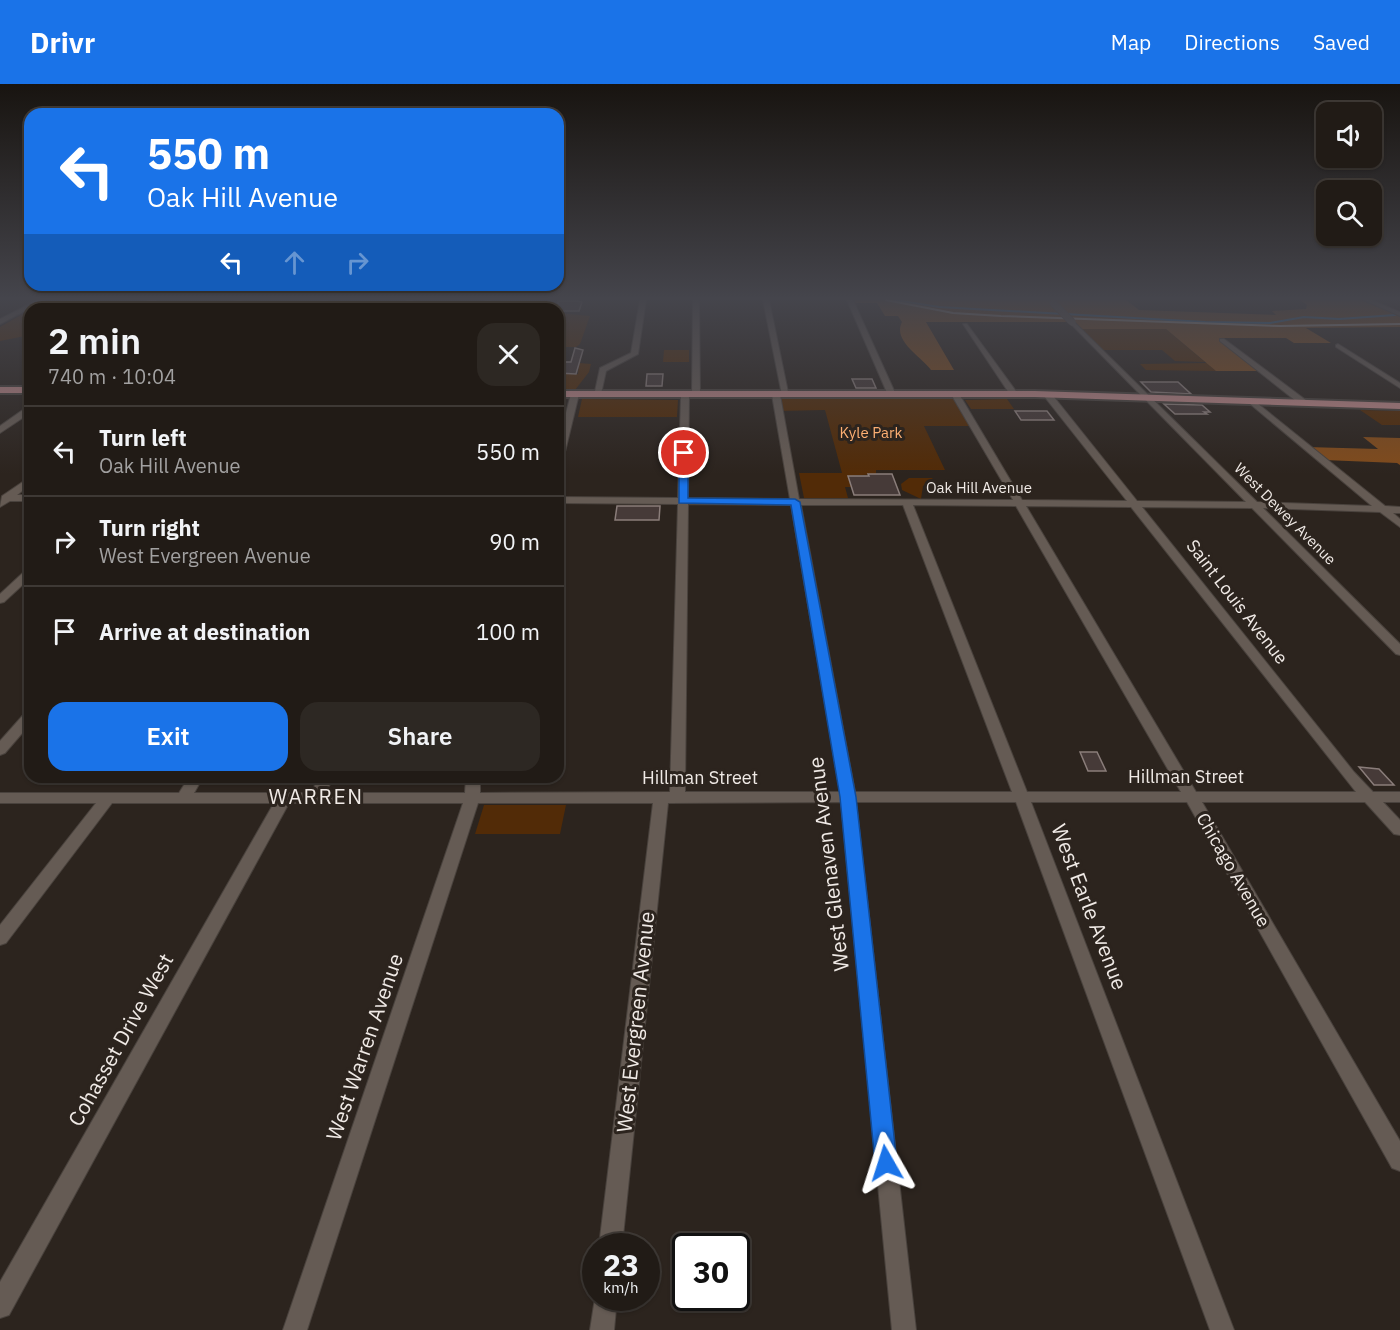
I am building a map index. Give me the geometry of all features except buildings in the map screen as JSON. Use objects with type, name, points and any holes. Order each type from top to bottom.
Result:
[{"type":"main road","points":[[14,390],[24,384]]},
{"type":"main road","points":[[0,390],[24,390]]},
{"type":"main road","points":[[564,394],[1047,394],[1400,406]]},
{"type":"street","points":[[597,394],[603,370],[626,358]]},
{"type":"street","name":"West Evergreen Avenue","points":[[613,1233],[669,797],[682,501],[693,358]]},
{"type":"street","name":"West Glenaven Avenue","points":[[775,358],[795,502],[848,797],[904,1330]]},
{"type":"street","points":[[876,358],[892,394]]},
{"type":"street","points":[[988,358],[1014,394]]},
{"type":"street","name":"West Dewey Avenue","points":[[1108,358],[1400,651]]},
{"type":"street","points":[[1246,358],[1304,403]]},
{"type":"street","points":[[1357,358],[1400,386]]},
{"type":"street","points":[[564,437],[575,394]]},
{"type":"street","name":"Chicago Avenue","points":[[954,394],[1191,797],[1400,1161]]},
{"type":"street","name":"Saint Louis Avenue","points":[[1047,394],[1349,775],[1400,830]]},
{"type":"street","points":[[1252,401],[1400,524]]},
{"type":"street","points":[[0,430],[24,413]]},
{"type":"street","points":[[3,500],[24,484]]},
{"type":"street","points":[[3,500],[24,498]]},
{"type":"street","name":"Oak Hill Avenue","points":[[564,500],[1255,505],[1400,510]]},
{"type":"street","name":"West Earle Avenue","points":[[907,503],[1022,797],[1222,1330]]},
{"type":"street","points":[[0,600],[24,578]]},
{"type":"street","points":[[0,750],[24,723]]},
{"type":"street","points":[[183,798],[192,783]]},
{"type":"street","points":[[316,798],[323,783]]},
{"type":"street","name":"West Warren Avenue","points":[[295,1330],[472,797],[473,783]]},
{"type":"street","name":"Hillman Street","points":[[0,798],[1400,796]]},
{"type":"street","points":[[0,938],[108,798]]},
{"type":"street","name":"Cohasset Drive West","points":[[0,1306],[284,798]]},
{"type":"street","points":[[602,1330],[604,1311]]},
{"type":"green space","points":[[663,358],[689,358],[689,362],[663,362]]},
{"type":"green space","points":[[1172,358],[1200,358],[1205,362],[1175,361]]},
{"type":"green space","points":[[579,363],[591,364],[589,372],[575,390],[564,390],[564,373],[578,374]]},
{"type":"green space","points":[[1207,363],[1216,371],[1146,370],[1140,364]]},
{"type":"green space","name":"Kyle Park","points":[[955,394],[973,426],[924,426],[945,470],[876,470],[876,474],[849,476],[852,487],[845,487],[848,498],[804,498],[799,473],[842,473],[825,410],[778,411],[776,395]]},
{"type":"green space","points":[[582,399],[678,400],[677,417],[578,417]]},
{"type":"green space","points":[[1007,399],[1014,409],[971,409],[965,400]]},
{"type":"green space","points":[[1360,410],[1400,411],[1400,425],[1382,425]]},
{"type":"green space","points":[[909,478],[933,478],[923,486],[921,499],[902,490],[901,484]]},
{"type":"green space","points":[[484,805],[566,805],[560,834],[475,834]]},
{"type":"shaded area","points":[[920,358],[947,358],[954,370],[931,370]]},
{"type":"shaded area","points":[[1201,358],[1245,358],[1262,371],[1216,371]]},
{"type":"shaded area","points":[[1363,437],[1400,438],[1400,465],[1324,460],[1307,447],[1378,449]]},
{"type":"district","name":"WARREN","points":[[316,797]]},
{"type":"route","points":[[684,453],[682,501],[795,502],[848,797],[886,1163]]}]
